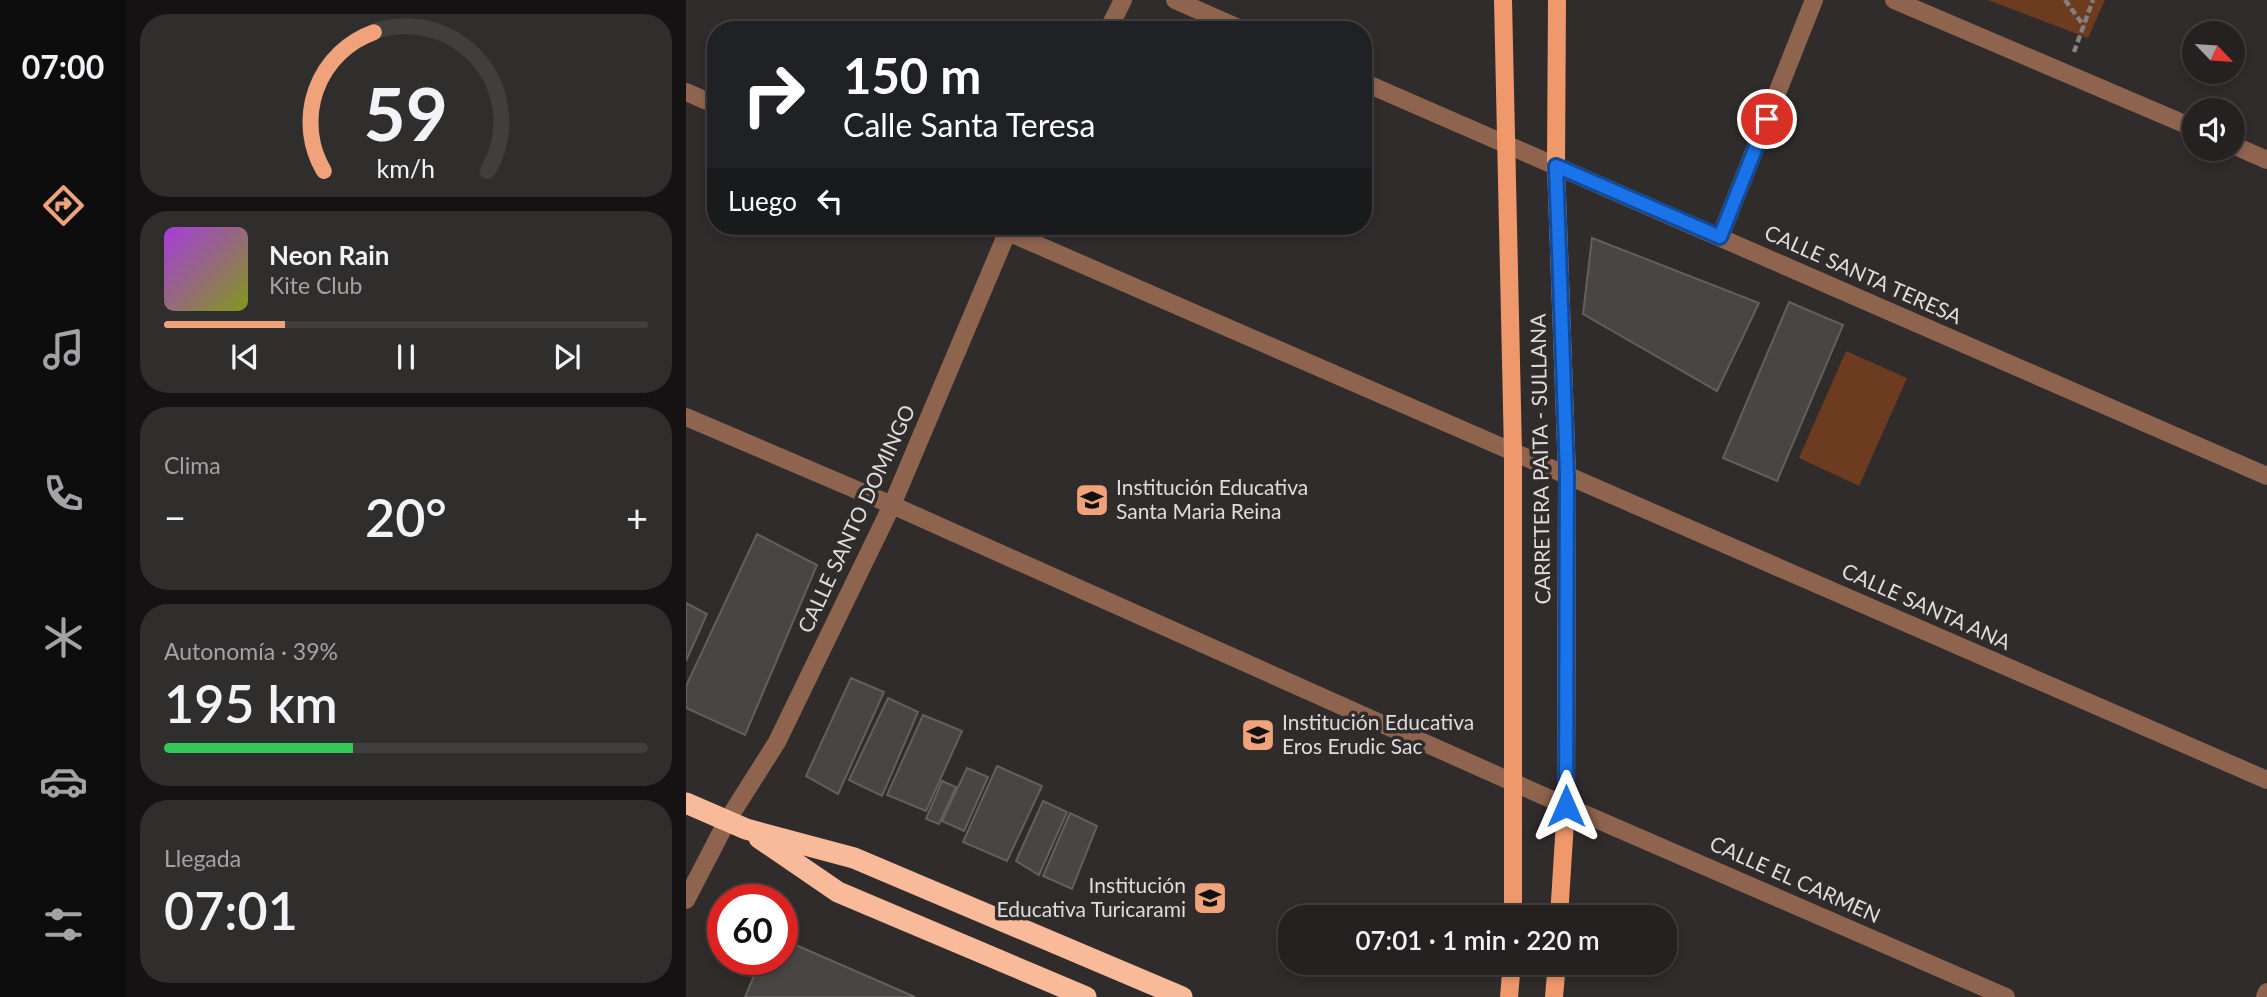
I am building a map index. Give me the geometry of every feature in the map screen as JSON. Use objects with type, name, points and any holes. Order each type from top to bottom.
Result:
[{"type":"highway","points":[[686,803],[737,825],[854,858],[1182,997]]},
{"type":"highway","points":[[737,825],[838,892],[1086,997]]},
{"type":"main road","name":"CARRETERA PAITA - SULLANA","points":[[1503,0],[1513,452],[1513,905]]},
{"type":"main road","name":"CARRETERA PAITA - SULLANA","points":[[1556,0],[1556,166],[1567,475],[1566,806],[1560,905]]},
{"type":"main road","points":[[1509,997],[1511,975]]},
{"type":"main road","points":[[1554,997],[1555,975]]},
{"type":"street","points":[[1112,21],[1123,0]]},
{"type":"street","points":[[1175,0],[1223,21]]},
{"type":"street","points":[[1720,237],[1814,0]]},
{"type":"street","points":[[1894,0],[2182,123]]},
{"type":"street","name":"CALLE SANTA TERESA","points":[[1372,86],[2267,476]]},
{"type":"street","points":[[686,92],[707,101]]},
{"type":"street","points":[[2245,150],[2267,160]]},
{"type":"street","name":"CALLE SANTO DOMINGO","points":[[686,901],[737,825],[892,505],[1001,235]]},
{"type":"street","name":"CALLE SANTA ANA","points":[[1020,235],[2267,780]]},
{"type":"street","name":"CALLE EL CARMEN","points":[[686,417],[892,505],[1566,806],[2006,997]]},
{"type":"path","points":[[2065,0],[2084,26]]},
{"type":"path","points":[[2066,73],[2093,0]]},
{"type":"shaded area","points":[[1988,0],[2105,0],[2088,38]]},
{"type":"shaded area","points":[[1846,351],[1907,378],[1859,486],[1799,458]]},
{"type":"building","points":[[1592,238],[1759,303],[1717,391],[1583,314]]},
{"type":"building","points":[[1789,302],[1843,325],[1777,481],[1723,458]]},
{"type":"building","points":[[757,534],[817,565],[745,735],[686,708],[686,686]]},
{"type":"building","points":[[686,603],[707,614],[686,661]]},
{"type":"building","points":[[851,678],[884,692],[838,794],[806,776]]},
{"type":"building","points":[[888,698],[918,712],[882,796],[849,780]]},
{"type":"building","points":[[923,715],[962,731],[926,811],[887,795]]},
{"type":"building","points":[[997,766],[1042,786],[1007,861],[963,842]]},
{"type":"building","points":[[967,768],[988,777],[964,831],[942,821]]},
{"type":"building","points":[[942,781],[956,787],[939,824],[926,819]]},
{"type":"building","points":[[1043,801],[1067,812],[1039,875],[1016,861]]},
{"type":"building","points":[[1070,813],[1097,826],[1072,889],[1043,876]]},
{"type":"building","points":[[798,946],[915,997],[745,997],[754,975],[798,975]]},
{"type":"place","name":"Institución Educativa Santa Maria Reina","points":[[1092,500]]},
{"type":"place","name":"Institución Educativa Eros Erudic Sac","points":[[1258,735]]},
{"type":"place","name":"Institución Educativa Turicarami","points":[[1210,898]]},
{"type":"route","points":[[1566,806],[1567,475],[1556,166],[1720,237],[1767,119]]}]
